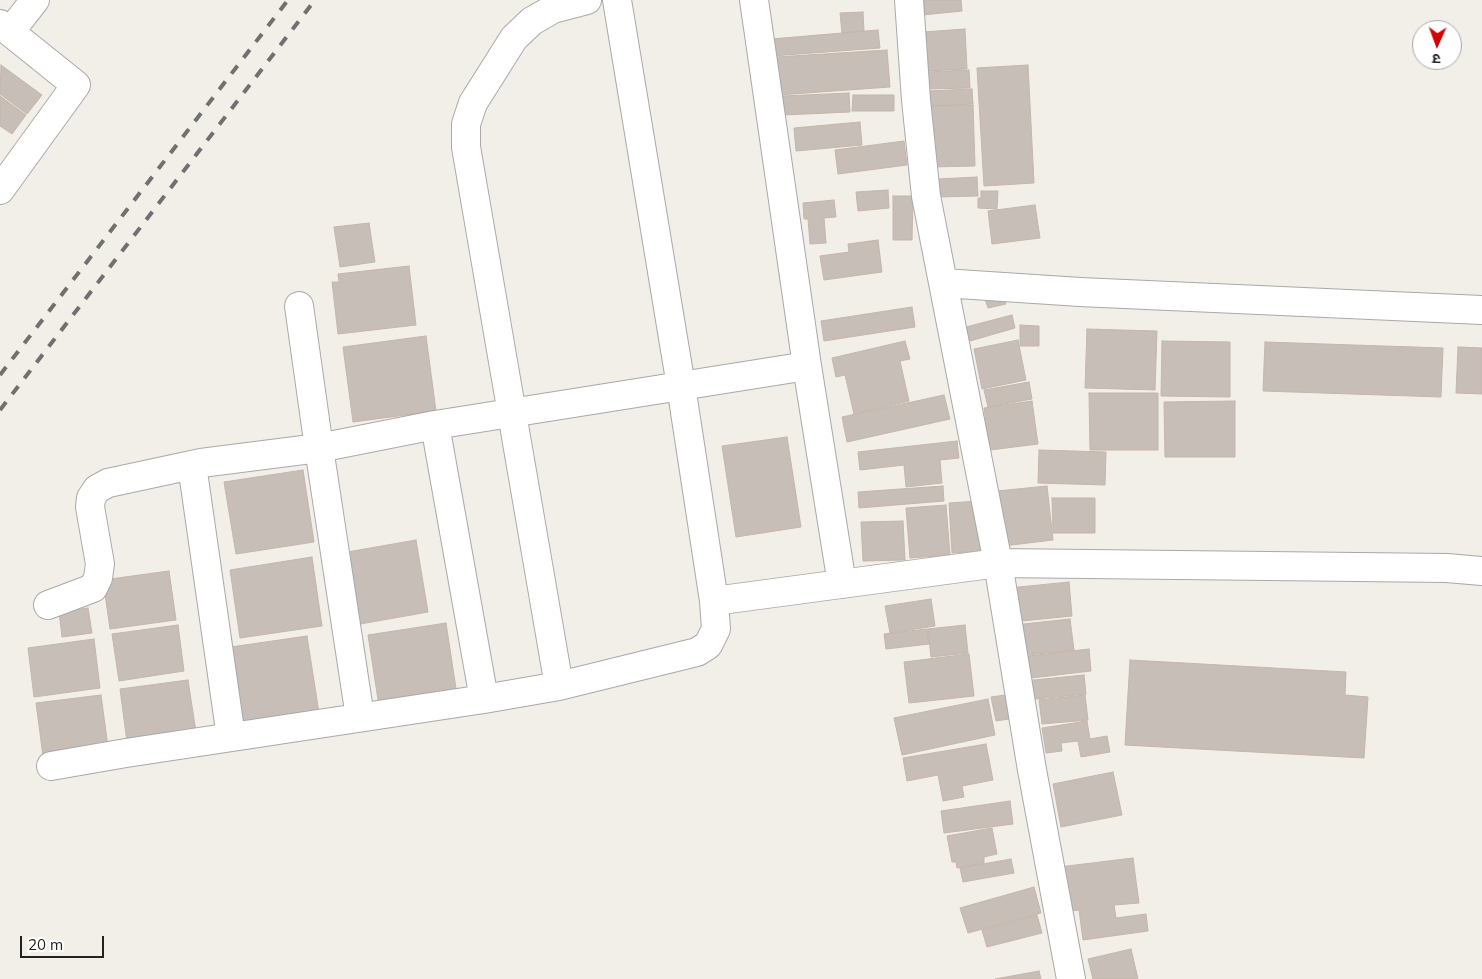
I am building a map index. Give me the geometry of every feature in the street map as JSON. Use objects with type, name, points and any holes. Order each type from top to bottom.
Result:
[{"type":"street","points":[[0,190],[76,85],[5,28],[35,0]]},
{"type":"street","points":[[558,686],[466,147],[466,124],[473,103],[514,38],[532,21],[553,9],[587,0]]},
{"type":"street","points":[[52,766],[558,686],[697,652],[708,645],[716,629],[714,601],[618,0]]},
{"type":"street","points":[[754,0],[807,366],[842,584]]},
{"type":"street","points":[[909,0],[916,100],[926,196],[998,563],[1032,770],[1071,979]]},
{"type":"street","points":[[942,283],[1080,292],[1482,310]]},
{"type":"street","points":[[299,306],[360,716]]},
{"type":"street","points":[[48,605],[93,588],[98,578],[100,564],[90,507],[91,498],[97,489],[108,484],[192,465],[319,448],[435,425],[807,366]]},
{"type":"street","points":[[435,425],[484,699]]},
{"type":"street","points":[[192,465],[230,737]]},
{"type":"street","points":[[714,601],[998,563],[1482,570]]},
{"type":"building","points":[[921,0],[961,0],[962,11],[923,15]]},
{"type":"building","points":[[863,12],[864,31],[842,33],[840,13]]},
{"type":"building","points":[[965,29],[967,69],[925,71],[923,32]]},
{"type":"building","points":[[878,30],[880,48],[772,56],[771,39]]},
{"type":"building","points":[[887,50],[890,87],[778,95],[776,57]]},
{"type":"building","points":[[1,65],[42,95],[27,114],[0,94]]},
{"type":"building","points":[[1028,65],[1034,183],[984,186],[977,68]]},
{"type":"building","points":[[969,70],[970,88],[927,89],[927,72]]},
{"type":"building","points":[[972,89],[973,104],[928,106],[928,91]]},
{"type":"building","points":[[849,93],[850,112],[783,115],[782,96]]},
{"type":"building","points":[[853,95],[894,95],[894,111],[852,111]]},
{"type":"building","points":[[0,96],[26,115],[12,134],[0,126]]},
{"type":"building","points":[[973,105],[975,166],[931,167],[929,106]]},
{"type":"building","points":[[860,122],[862,145],[796,151],[794,128]]},
{"type":"building","points":[[904,141],[907,165],[838,174],[835,150]]},
{"type":"building","points":[[977,177],[978,196],[938,197],[938,179]]},
{"type":"building","points":[[888,190],[889,208],[858,211],[856,192]]},
{"type":"building","points":[[981,191],[998,191],[997,209],[978,208],[978,198],[981,198]]},
{"type":"building","points":[[893,196],[913,196],[912,240],[893,240]]},
{"type":"building","points":[[834,200],[836,217],[824,218],[826,243],[810,244],[808,219],[804,219],[803,203]]},
{"type":"building","points":[[1035,205],[1040,238],[992,244],[988,211]]},
{"type":"building","points":[[369,223],[375,262],[340,267],[334,227]]},
{"type":"building","points":[[878,240],[882,272],[824,280],[820,256],[849,252],[848,244]]},
{"type":"building","points":[[409,266],[416,325],[338,334],[332,282],[339,282],[338,274]]},
{"type":"building","points":[[1001,288],[1006,304],[988,308],[983,293]]},
{"type":"building","points":[[912,307],[915,327],[824,341],[821,321]]},
{"type":"building","points":[[1012,315],[1015,328],[970,341],[966,327]]},
{"type":"building","points":[[1020,325],[1039,326],[1039,346],[1020,346]]},
{"type":"building","points":[[1087,329],[1157,331],[1155,390],[1085,388]]},
{"type":"building","points":[[426,336],[436,411],[353,422],[343,347]]},
{"type":"building","points":[[1018,340],[1026,380],[982,389],[974,349]]},
{"type":"building","points":[[905,341],[910,359],[900,361],[909,401],[854,414],[845,375],[836,377],[832,358]]},
{"type":"building","points":[[1162,341],[1230,342],[1230,397],[1161,396]]},
{"type":"building","points":[[1265,342],[1443,348],[1441,397],[1263,391]]},
{"type":"building","points":[[1458,347],[1482,348],[1482,394],[1456,393]]},
{"type":"building","points":[[1029,382],[1032,399],[988,407],[984,390]]},
{"type":"building","points":[[1089,393],[1158,393],[1158,450],[1090,450]]},
{"type":"building","points":[[944,395],[950,419],[847,442],[842,417]]},
{"type":"building","points":[[1032,401],[1038,444],[990,450],[984,408]]},
{"type":"building","points":[[1235,401],[1235,457],[1165,457],[1164,402]]},
{"type":"building","points":[[787,437],[801,527],[736,537],[722,446]]},
{"type":"building","points":[[957,441],[959,458],[940,460],[942,483],[906,487],[904,465],[860,470],[858,452]]},
{"type":"building","points":[[1039,450],[1106,452],[1105,485],[1038,483]]},
{"type":"building","points":[[303,470],[314,542],[236,554],[224,482]]},
{"type":"building","points":[[943,486],[944,501],[859,508],[858,492]]},
{"type":"building","points":[[1047,486],[1053,540],[1003,546],[997,491]]},
{"type":"building","points":[[1052,498],[1095,498],[1095,533],[1053,533]]},
{"type":"building","points":[[979,501],[982,551],[952,553],[949,503]]},
{"type":"building","points":[[946,505],[950,555],[910,558],[906,508]]},
{"type":"building","points":[[903,521],[905,560],[863,561],[861,522]]},
{"type":"building","points":[[416,540],[428,612],[349,626],[336,554]]},
{"type":"building","points":[[312,557],[322,626],[240,638],[230,570]]},
{"type":"building","points":[[169,571],[176,620],[110,629],[103,580]]},
{"type":"building","points":[[1069,582],[1072,616],[1012,622],[1009,588]]},
{"type":"building","points":[[931,599],[935,626],[890,633],[885,606]]},
{"type":"building","points":[[88,608],[92,633],[62,637],[59,612]]},
{"type":"building","points":[[1070,619],[1074,650],[1018,656],[1014,625]]},
{"type":"building","points":[[446,623],[457,695],[379,706],[368,635]]},
{"type":"building","points":[[178,625],[184,671],[119,681],[112,634]]},
{"type":"building","points":[[965,625],[968,653],[931,657],[928,629]]},
{"type":"building","points":[[927,629],[929,644],[886,649],[884,634]]},
{"type":"building","points":[[307,636],[319,713],[235,725],[224,648]]},
{"type":"building","points":[[94,639],[100,688],[34,697],[28,648]]},
{"type":"building","points":[[1089,649],[1091,671],[1023,679],[1020,657]]},
{"type":"building","points":[[969,654],[974,696],[909,703],[904,662]]},
{"type":"building","points":[[1130,660],[1346,672],[1345,695],[1368,697],[1364,758],[1125,745]]},
{"type":"building","points":[[1084,675],[1086,694],[1026,700],[1024,681]]},
{"type":"building","points":[[188,680],[196,732],[127,742],[120,689]]},
{"type":"building","points":[[101,695],[108,747],[43,756],[36,703]]},
{"type":"building","points":[[1005,695],[1009,719],[996,721],[991,697]]},
{"type":"building","points":[[1085,695],[1088,720],[1042,724],[1039,700]]},
{"type":"building","points":[[988,699],[995,735],[902,755],[894,718]]},
{"type":"building","points":[[1087,721],[1090,739],[1107,736],[1110,752],[1081,757],[1078,741],[1061,743],[1062,751],[1046,753],[1042,728]]},
{"type":"building","points":[[986,744],[993,780],[962,786],[964,797],[943,801],[938,775],[907,781],[903,758]]},
{"type":"building","points":[[1113,772],[1122,815],[1061,827],[1053,784]]},
{"type":"building","points":[[1010,801],[1013,824],[944,833],[941,811]]},
{"type":"building","points":[[992,828],[997,854],[984,857],[984,863],[957,868],[956,862],[952,862],[947,836]]},
{"type":"building","points":[[1133,858],[1139,903],[1114,905],[1116,918],[1146,914],[1148,931],[1083,940],[1079,910],[1065,912],[1059,867]]},
{"type":"building","points":[[1011,859],[1014,873],[963,882],[960,868]]},
{"type":"building","points":[[1034,887],[1041,913],[968,933],[960,908]]},
{"type":"building","points":[[1037,915],[1042,933],[987,947],[982,930]]},
{"type":"building","points":[[1131,949],[1138,979],[1093,979],[1088,959]]},
{"type":"building","points":[[1039,971],[1041,979],[995,979]]},
{"type":"railway","points":[[0,375],[288,0]]},
{"type":"railway","points":[[0,410],[315,0]]}]
